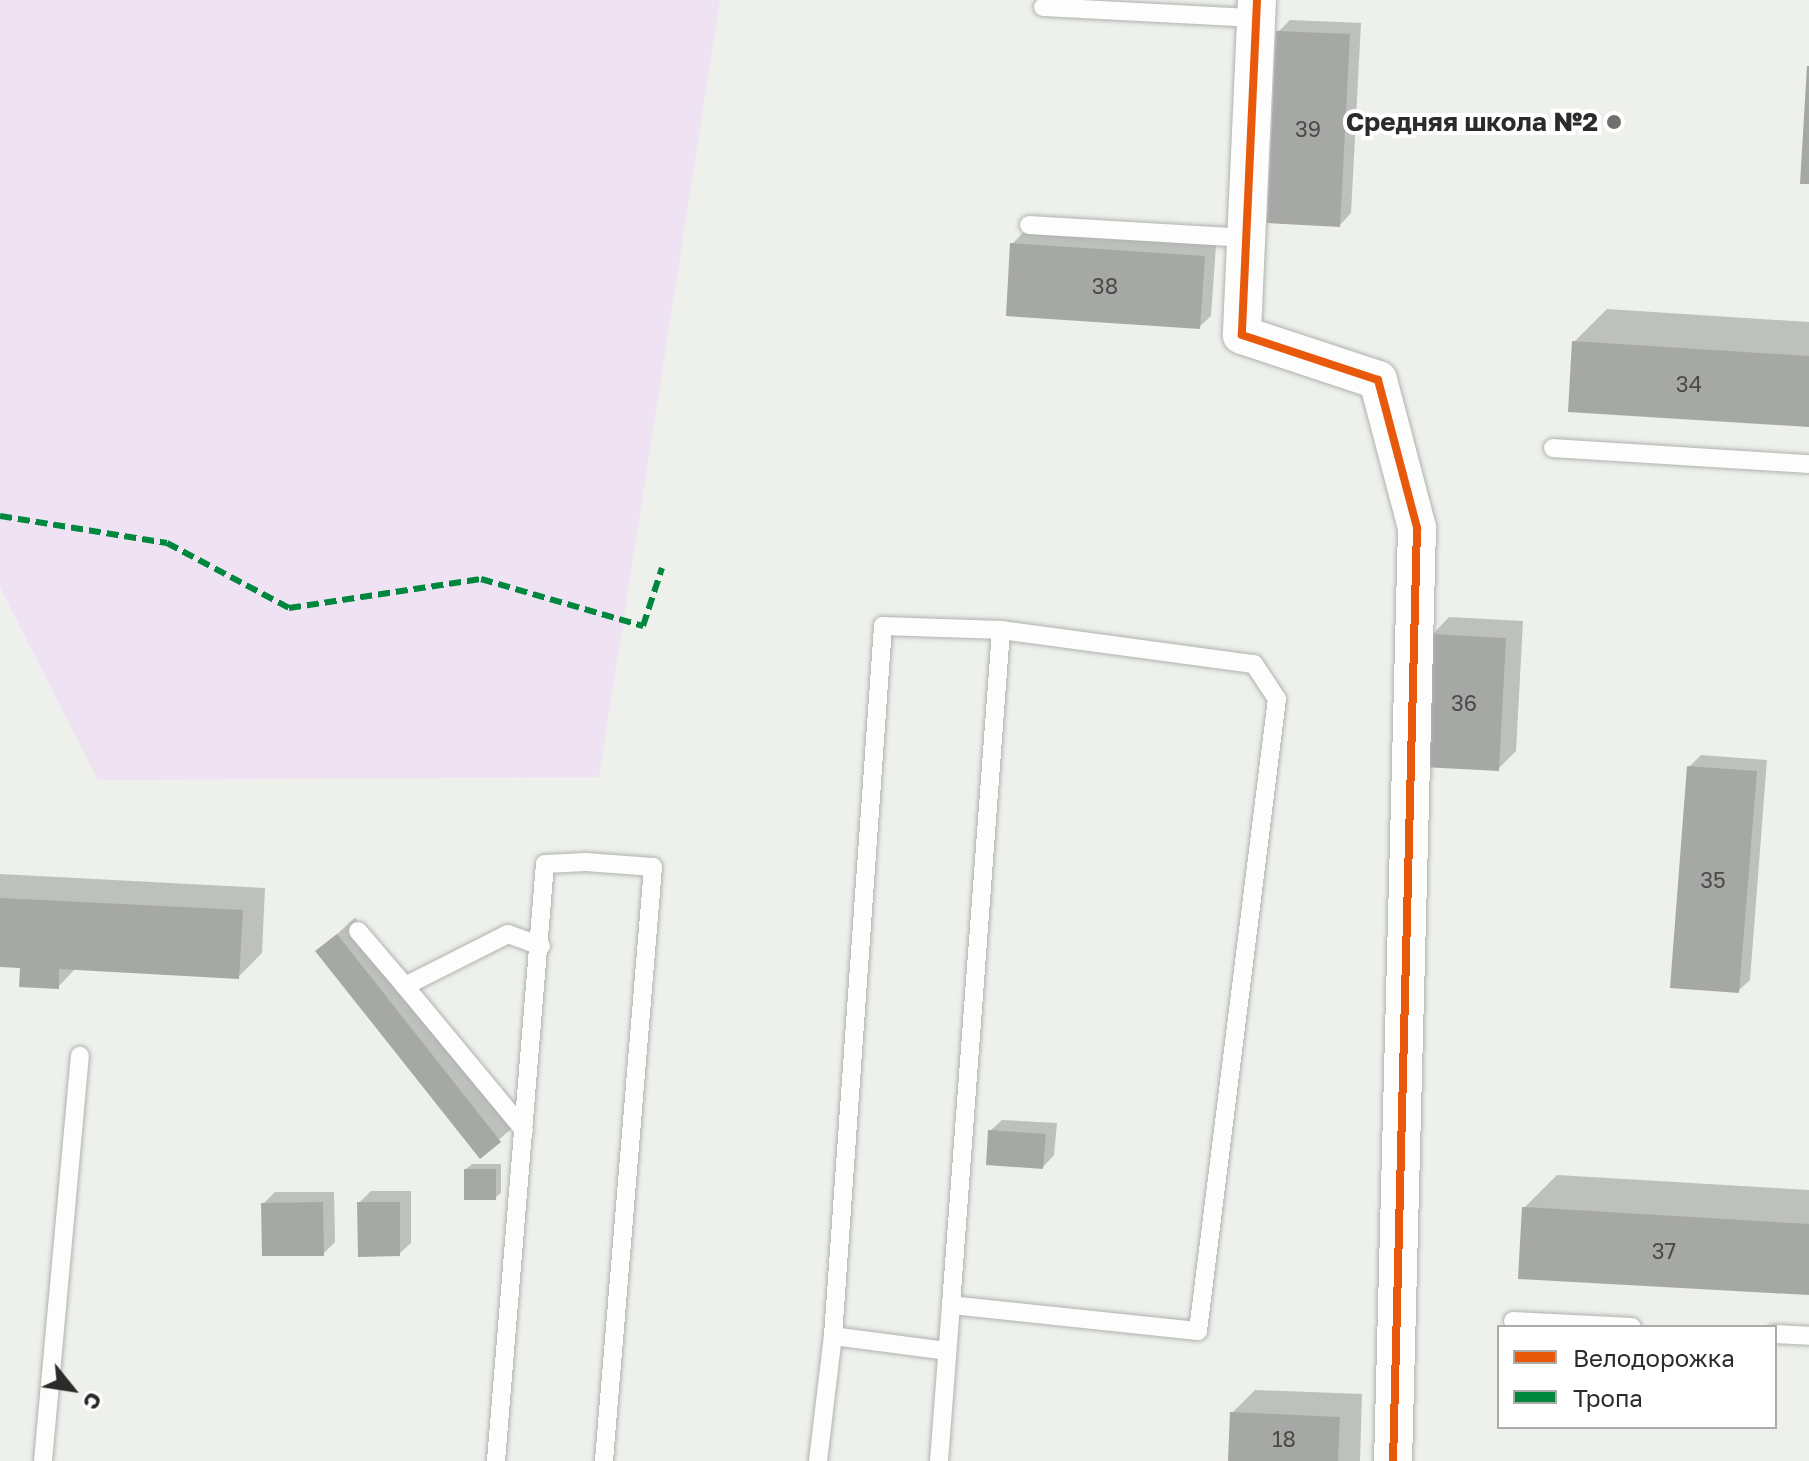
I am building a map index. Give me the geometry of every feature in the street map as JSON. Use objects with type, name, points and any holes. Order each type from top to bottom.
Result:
[{"type":"street","points":[[1257,9],[1242,335],[1378,380],[1417,528],[1393,1461]]},
{"type":"lane","points":[[1043,7],[1257,9]]},
{"type":"lane","points":[[1029,225],[1247,238]]},
{"type":"lane","points":[[1553,448],[1809,464]]},
{"type":"lane","points":[[818,1461],[833,1336],[883,626],[1001,630],[1254,664],[1277,699],[1198,1331],[951,1305]]},
{"type":"lane","points":[[939,1461],[1001,630]]},
{"type":"lane","points":[[496,1461],[541,946],[545,864],[653,867],[604,1461]]},
{"type":"lane","points":[[358,931],[524,1130]]},
{"type":"lane","points":[[405,986],[508,934],[541,946]]},
{"type":"lane","points":[[43,1461],[80,1056]]},
{"type":"lane","points":[[1513,1321],[1592,1325]]},
{"type":"lane","points":[[1777,1334],[1809,1336]]},
{"type":"lane","points":[[833,1336],[947,1351]]},
{"type":"shaded area","points":[[0,0],[720,0],[599,777],[98,780],[0,587]]},
{"type":"building","points":[[1276,31],[1350,34],[1340,227],[1267,223]]},
{"type":"building","points":[[1807,66],[1809,184],[1800,184]]},
{"type":"building","points":[[1010,243],[1205,256],[1200,329],[1006,316]]},
{"type":"building","points":[[1572,341],[1809,356],[1809,427],[1568,412]]},
{"type":"building","points":[[1430,634],[1506,638],[1499,771],[1422,767]]},
{"type":"building","points":[[1687,766],[1757,771],[1739,993],[1670,988]]},
{"type":"building","points":[[0,898],[243,910],[239,979],[59,969],[59,989],[19,987],[20,968],[0,967]]},
{"type":"building","points":[[337,934],[501,1142],[480,1159],[315,951]]},
{"type":"building","points":[[988,1130],[1046,1134],[1043,1169],[986,1165]]},
{"type":"building","points":[[464,1169],[496,1169],[496,1200],[464,1200]]},
{"type":"building","points":[[323,1202],[324,1256],[262,1256],[261,1203]]},
{"type":"building","points":[[357,1202],[400,1202],[400,1256],[358,1257]]},
{"type":"building","points":[[1522,1207],[1809,1224],[1809,1295],[1518,1279]]},
{"type":"building","points":[[1230,1412],[1340,1417],[1338,1461],[1228,1461]]},
{"type":"marked path","points":[[0,516],[167,543],[289,608],[481,579],[643,626],[662,568]]},
{"type":"cycle path","points":[[1257,0],[1242,335],[1378,380],[1417,528],[1393,1461]]},
{"type":"place","name":"Средняя школа №2","points":[[1614,122]]}]
